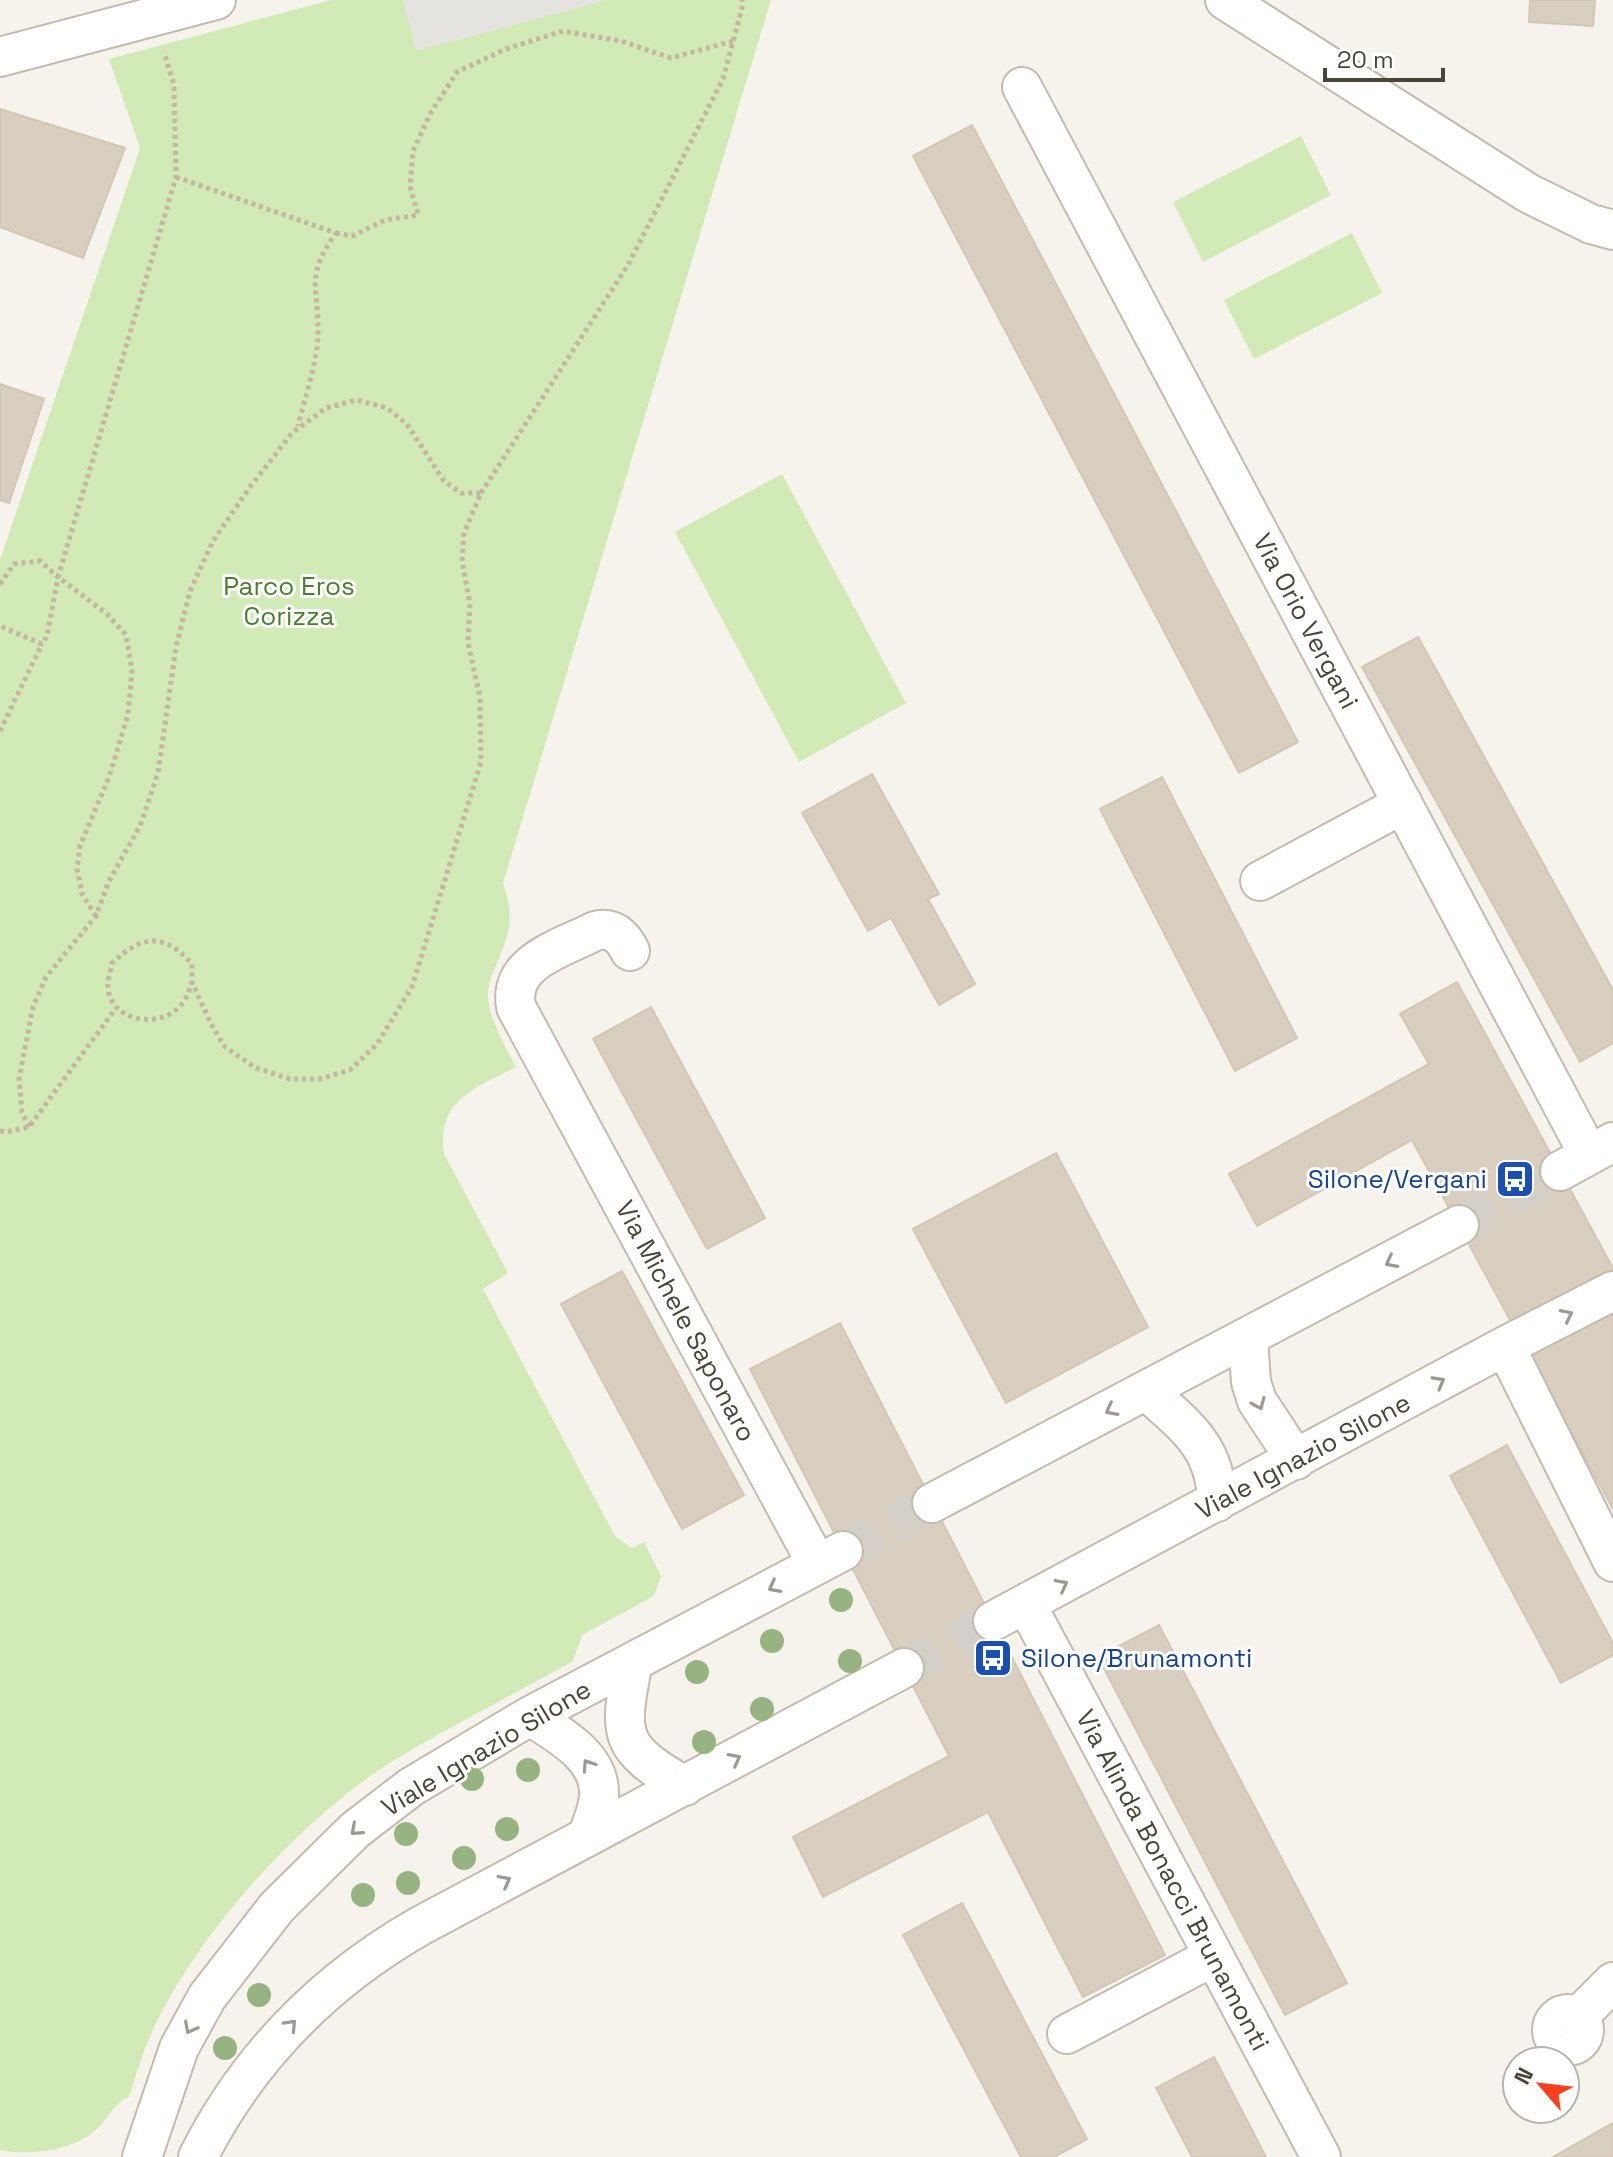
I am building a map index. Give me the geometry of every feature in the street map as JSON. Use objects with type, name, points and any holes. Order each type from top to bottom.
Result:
[{"type":"street","points":[[0,57],[216,0]]},
{"type":"street","points":[[1225,0],[1528,193],[1591,224],[1613,230]]},
{"type":"street","name":"Via Orio Vergani","points":[[1022,87],[1587,1156]]},
{"type":"street","points":[[1260,881],[1403,804]]},
{"type":"street","name":"Via Michele Saponaro","points":[[630,951],[618,934],[602,929],[526,967],[520,974],[514,997],[516,1007],[553,1079],[830,1558]]},
{"type":"street","points":[[932,1503],[1459,1225]]},
{"type":"street","name":"Viale Ignazio Silone","points":[[1009,1612],[1613,1291]]},
{"type":"street","points":[[1248,1338],[1251,1382],[1257,1401],[1296,1460]]},
{"type":"street","points":[[1505,1346],[1613,1562]]},
{"type":"street","points":[[1147,1391],[1204,1447],[1214,1474],[1217,1502]]},
{"type":"street","name":"Viale Ignazio Silone","points":[[139,2151],[188,2029],[207,1997],[277,1907],[314,1868],[379,1809],[530,1716],[830,1558]]},
{"type":"street","name":"Via Alinda Bonacci Brunamonti","points":[[1009,1612],[1214,1956],[1321,2157]]},
{"type":"street","points":[[633,1662],[624,1709],[629,1742],[640,1757],[685,1786]]},
{"type":"street","points":[[198,2157],[223,2111],[255,2066],[294,2021],[329,1988],[392,1942],[904,1668]]},
{"type":"street","points":[[530,1716],[574,1746],[596,1775],[599,1793],[587,1837]]},
{"type":"street","points":[[1067,2034],[1214,1956]]},
{"type":"street","points":[[1578,2017],[1613,1982]]},
{"type":"path","points":[[192,982],[225,1047],[256,1068],[290,1079],[319,1079],[350,1070],[377,1044],[412,987],[481,762],[480,697],[468,643],[470,604],[462,561],[464,533],[481,493],[628,265],[723,79],[742,0]]},
{"type":"path","points":[[0,731],[47,636],[58,577],[176,177],[174,85],[154,17]]},
{"type":"path","points":[[176,177],[352,236],[385,220],[418,215],[410,186],[413,151],[430,114],[457,72],[506,49],[563,31],[621,41],[671,58],[734,41]]},
{"type":"path","points":[[298,429],[318,336],[313,287],[320,255],[336,233]]},
{"type":"path","points":[[29,1127],[22,1112],[19,1079],[33,1007],[46,977],[96,916],[109,881],[140,826],[158,773],[176,647],[190,591],[213,541],[250,487],[298,429],[326,408],[357,400],[387,408],[407,424],[444,481],[461,493],[481,493]]},
{"type":"path","points":[[0,584],[14,564],[40,561],[107,614],[126,635],[132,671],[128,715],[109,777],[80,846],[77,869],[82,894],[96,916]]},
{"type":"path","points":[[0,626],[42,644]]},
{"type":"path","points":[[161,941],[178,948],[192,964],[192,982],[186,999],[175,1011],[156,1019],[136,1019],[116,1008],[108,989],[112,963],[126,950],[138,943],[161,941]]},
{"type":"path","points":[[0,1131],[29,1127],[116,1008]]},
{"type":"green space","name":"Parco Eros Corizza","points":[[331,0],[771,0],[503,883],[510,923],[490,980],[488,1001],[516,1067],[462,1098],[452,1108],[443,1136],[444,1154],[508,1273],[483,1289],[615,1536],[632,1548],[644,1542],[661,1576],[654,1596],[582,1635],[573,1661],[391,1762],[356,1786],[287,1847],[222,1920],[194,1958],[151,2034],[129,2097],[116,2106],[98,2128],[77,2142],[52,2150],[0,2150],[0,560],[140,148],[109,59]]},
{"type":"green space","points":[[1301,136],[1331,195],[1203,262],[1173,202]]},
{"type":"green space","points":[[1352,233],[1382,293],[1254,359],[1224,300]]},
{"type":"green space","points":[[782,474],[906,703],[799,762],[675,532]]},
{"type":"shaded area","points":[[403,0],[607,0],[416,51]]},
{"type":"building","points":[[1530,0],[1595,0],[1593,26],[1529,22]]},
{"type":"building","points":[[0,109],[125,148],[83,258],[0,227]]},
{"type":"building","points":[[972,125],[1298,742],[1239,773],[913,156]]},
{"type":"building","points":[[0,384],[44,399],[9,503],[0,500]]},
{"type":"building","points":[[1418,637],[1613,990],[1613,1043],[1580,1062],[1362,667]]},
{"type":"building","points":[[872,774],[939,894],[928,899],[975,984],[939,1005],[891,918],[868,931],[802,813]]},
{"type":"building","points":[[1162,777],[1297,1038],[1235,1071],[1100,809]]},
{"type":"building","points":[[1457,982],[1613,1268],[1613,1509],[1412,1140],[1257,1226],[1229,1174],[1429,1064],[1400,1014]]},
{"type":"building","points":[[651,1007],[765,1218],[707,1249],[593,1039]]},
{"type":"building","points":[[1056,1153],[1148,1327],[1006,1403],[913,1229]]},
{"type":"building","points":[[622,1271],[744,1495],[682,1529],[561,1304]]},
{"type":"building","points":[[840,1323],[1165,1955],[1083,1997],[988,1812],[823,1897],[793,1837],[949,1756],[750,1369]]},
{"type":"building","points":[[1507,1445],[1613,1643],[1613,1655],[1561,1683],[1450,1476]]},
{"type":"building","points":[[1159,1625],[1347,1983],[1285,2015],[1098,1657]]},
{"type":"building","points":[[962,1903],[1087,2139],[1054,2157],[1021,2157],[903,1935]]},
{"type":"building","points":[[1214,2057],[1266,2157],[1192,2157],[1156,2088]]},
{"type":"building","points":[[1613,2123],[1613,2157],[1553,2157]]},
{"type":"tunnel","points":[[1459,1225],[1560,1171]]},
{"type":"tunnel","points":[[843,1551],[932,1503]]},
{"type":"tunnel","points":[[904,1668],[993,1621]]},
{"type":"place","name":"Silone/Vergani","points":[[1515,1179]]},
{"type":"place","name":"Silone/Brunamonti","points":[[993,1658]]}]
